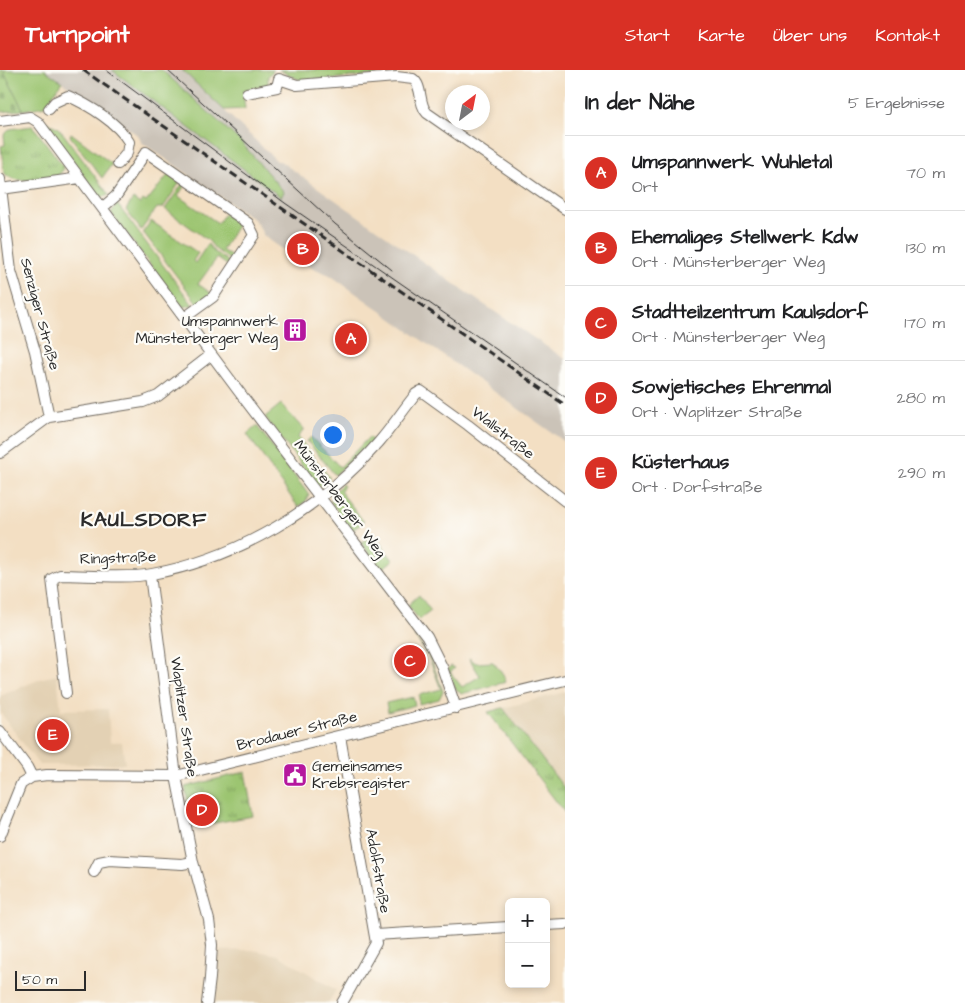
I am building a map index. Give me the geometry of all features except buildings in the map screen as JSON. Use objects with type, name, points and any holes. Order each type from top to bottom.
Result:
[{"type":"street","points":[[247,93],[277,87],[279,79],[297,85],[396,77],[413,79],[417,83],[423,109],[427,113],[565,209]]},
{"type":"street","points":[[49,109],[55,102],[68,96],[80,101],[124,133],[130,142],[127,153],[118,164]]},
{"type":"street","name":"Münsterberger Weg","points":[[0,121],[30,117],[35,119],[427,637],[442,667],[456,708]]},
{"type":"street","points":[[102,208],[116,196],[146,152],[248,223],[254,235],[213,297],[184,318]]},
{"type":"street","name":"Senziger Straße","points":[[49,417],[35,351],[11,271],[1,184],[80,178]]},
{"type":"street","points":[[0,453],[49,417],[158,396],[212,355]]},
{"type":"street","name":"Ringstraße","points":[[66,693],[52,579],[60,575],[150,575],[196,562],[252,541],[320,497],[365,457],[416,394],[421,391]]},
{"type":"street","name":"Wallstraße","points":[[421,391],[468,424],[565,501]]},
{"type":"street","name":"Waplitzer Straße","points":[[150,575],[176,776],[193,862],[209,920],[212,945],[206,1003]]},
{"type":"street","name":"Brodauer Straße","points":[[32,777],[47,775],[176,776],[565,680]]},
{"type":"street","points":[[0,731],[27,767],[32,777],[17,789],[0,836]]},
{"type":"street","name":"Adolfstraße","points":[[340,736],[376,943],[342,1003]]},
{"type":"street","points":[[94,872],[99,862],[109,860],[182,864],[193,862]]},
{"type":"street","points":[[550,925],[565,924]]},
{"type":"street","points":[[375,935],[505,927]]},
{"type":"shaded area","points":[[45,70],[182,70],[277,161],[280,161],[467,293],[565,359],[565,442],[330,275],[303,264],[264,236],[255,220],[141,142],[139,136]]},
{"type":"shaded area","points":[[57,675],[61,710],[108,709],[110,742],[122,742],[125,764],[39,765],[0,712],[0,696],[43,678]]},
{"type":"shaded area","points":[[565,692],[565,789],[503,708]]},
{"type":"shaded area","points":[[252,950],[278,955],[336,990],[328,1003],[214,1003],[217,992],[217,951]]},
{"type":"green space","points":[[0,70],[3,70],[23,110],[0,112]]},
{"type":"green space","points":[[3,70],[45,70],[62,82],[45,106],[23,110]]},
{"type":"green space","points":[[112,70],[162,70],[241,142],[284,192],[281,197]]},
{"type":"green space","points":[[182,70],[274,70],[268,76],[268,85],[243,91],[245,109],[224,110]]},
{"type":"green space","points":[[279,70],[377,70],[378,75],[302,81]]},
{"type":"green space","points":[[46,122],[57,127],[62,132],[109,195],[100,198],[47,127]]},
{"type":"green space","points":[[33,126],[63,166],[63,170],[57,177],[23,180],[4,174],[1,146],[5,145],[4,135],[10,129]]},
{"type":"green space","points":[[71,133],[112,164],[102,178],[70,136]]},
{"type":"green space","points":[[169,174],[180,182],[163,208],[157,208],[141,230],[126,210],[133,199],[140,204],[143,200],[146,202]]},
{"type":"green space","points":[[183,183],[185,185],[178,196],[218,223],[225,213],[238,224],[222,250],[232,257],[230,260],[215,249],[209,241],[165,209]]},
{"type":"green space","points":[[117,204],[193,305],[182,307],[111,213]]},
{"type":"green space","points":[[151,221],[198,253],[193,261],[195,263],[208,244],[213,251],[229,262],[227,265],[217,258],[198,284],[212,294],[198,304],[143,232]]},
{"type":"green space","points":[[281,404],[304,430],[298,437],[329,477],[329,482],[321,487],[315,483],[265,417]]},
{"type":"green space","points":[[257,426],[309,495],[306,501],[298,507],[247,434]]},
{"type":"green space","points":[[311,437],[340,467],[369,437],[373,441],[335,475],[307,441]]},
{"type":"green space","points":[[342,484],[344,486],[340,491],[364,522],[351,531],[331,502],[332,494]]},
{"type":"green space","points":[[373,534],[393,560],[381,570],[361,543]]},
{"type":"green space","points":[[419,595],[431,611],[419,620],[408,605]]},
{"type":"green space","points":[[414,636],[429,654],[443,691],[439,699],[419,704],[419,695],[441,689],[428,655]]},
{"type":"green space","points":[[469,658],[476,663],[493,662],[503,674],[506,682],[461,694],[455,688],[448,669],[451,666],[455,668],[450,672],[462,687],[480,676]]},
{"type":"green space","points":[[413,697],[415,705],[388,712],[386,703]]},
{"type":"green space","points":[[503,708],[565,789],[565,813],[488,712]]},
{"type":"green space","points":[[245,772],[253,816],[192,827],[185,787]]},
{"type":"tram line","points":[[106,70],[285,203],[565,397]]},
{"type":"tram line","points":[[167,70],[335,224],[392,270]]},
{"type":"railway","points":[[83,70],[565,405]]},
{"type":"place","name":"Ehemaliges Stellwerk Kdw","points":[[303,249]]},
{"type":"place","name":"Umspannwerk Münsterberger Weg","points":[[295,330]]},
{"type":"place","name":"Umspannwerk Wuhletal","points":[[351,339]]},
{"type":"place","name":"Stadtteilzentrum Kaulsdorf","points":[[410,661]]},
{"type":"place","name":"Küsterhaus","points":[[53,735]]},
{"type":"place","name":"Gemeinsames Krebsregister","points":[[295,775]]},
{"type":"place","name":"Sowjetisches Ehrenmal","points":[[202,810]]},
{"type":"district","name":"KAULSDORF","points":[[144,520]]}]
